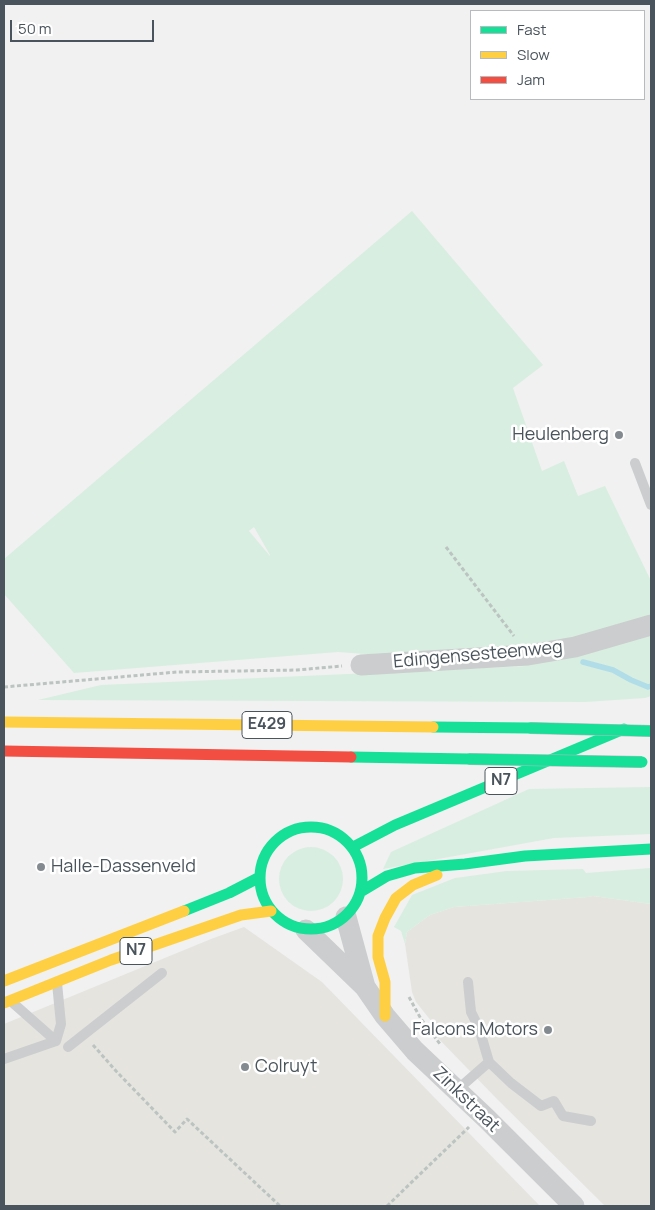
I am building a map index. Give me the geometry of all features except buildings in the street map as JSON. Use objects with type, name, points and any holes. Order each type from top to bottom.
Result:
[{"type":"main road","name":"N7","points":[[353,847],[395,826],[642,721]]},
{"type":"main road","name":"E429","points":[[4,722],[651,731]]},
{"type":"main road","name":"E429","points":[[4,751],[646,762]]},
{"type":"main road","points":[[311,827],[327,829],[341,836],[353,847],[362,868],[362,890],[356,905],[346,917],[332,926],[319,930],[306,930],[281,920],[271,911],[262,895],[260,877],[262,862],[270,848],[281,837],[295,829],[311,827]]},
{"type":"main road","points":[[362,890],[387,876],[415,868],[525,856],[651,850]]},
{"type":"main road","points":[[385,1016],[385,982],[378,957],[378,936],[385,918],[396,898],[413,885],[465,864]]},
{"type":"main road","name":"N7","points":[[4,981],[229,893],[260,877]]},
{"type":"main road","name":"N7","points":[[7,1002],[110,960],[241,915],[271,911]]},
{"type":"street","name":"Edingensesteenweg","points":[[361,664],[528,655],[575,647],[651,625]]},
{"type":"street","name":"Zinkstraat","points":[[346,917],[365,987]]},
{"type":"street","name":"Zinkstraat","points":[[306,930],[365,987],[385,1016],[415,1051],[482,1114],[574,1206]]},
{"type":"lane","points":[[635,463],[651,505]]},
{"type":"lane","points":[[68,1047],[162,974]]},
{"type":"lane","points":[[56,1041],[61,1024],[57,982]]},
{"type":"lane","points":[[468,982],[471,1012],[479,1028],[489,1062],[511,1083],[541,1106],[554,1101],[563,1116],[591,1121]]},
{"type":"lane","points":[[7,1002],[56,1041]]},
{"type":"lane","points":[[4,1059],[56,1041]]},
{"type":"lane","points":[[457,1090],[489,1062]]},
{"type":"path","points":[[446,547],[528,655]]},
{"type":"path","points":[[4,687],[177,672],[297,670],[361,664]]},
{"type":"path","points":[[408,990],[410,999],[421,1019],[444,1049]]},
{"type":"path","points":[[85,1034],[96,1050],[116,1072],[175,1132],[187,1119],[280,1206]]},
{"type":"path","points":[[387,1206],[482,1114]]},
{"type":"shaded area","points":[[593,896],[651,904],[651,1206],[605,1206],[436,1036],[440,1032],[416,1002],[412,992],[405,944],[407,932],[430,915],[454,907]]},
{"type":"shaded area","points":[[244,927],[322,982],[540,1206],[4,1206],[4,1024]]},
{"type":"green space","points":[[412,211],[543,365],[513,388],[542,471],[564,461],[578,496],[605,486],[651,581],[651,696],[585,702],[38,700],[101,685],[528,666],[338,652],[74,673],[4,594],[4,559]],"holes":[[[254,527],[270,555],[249,531]]]},
{"type":"green space","points":[[651,787],[651,834],[554,838],[383,869],[391,852],[529,789]]},
{"type":"green space","points":[[311,847],[329,853],[337,861],[343,879],[337,897],[329,905],[311,911],[293,905],[285,897],[279,879],[285,861],[293,853]]},
{"type":"green space","points":[[651,868],[651,904],[593,896],[454,907],[430,915],[407,932],[405,944],[401,931],[394,927],[412,895],[455,878],[507,871],[583,869],[586,873]]},
{"type":"waterway","points":[[583,662],[613,670],[631,680],[648,687],[651,686]]},
{"type":"traffic: fast","points":[[433,727],[530,728]]},
{"type":"traffic: fast","points":[[530,728],[651,731]]},
{"type":"traffic: fast","points":[[353,847],[395,825],[624,729]]},
{"type":"traffic: fast","points":[[351,757],[469,759]]},
{"type":"traffic: fast","points":[[469,759],[642,762]]},
{"type":"traffic: fast","points":[[311,827],[321,828],[340,835],[354,849],[361,868],[362,878],[361,888],[354,907],[340,921],[321,928],[311,929],[301,928],[282,921],[268,907],[261,888],[260,878],[261,868],[268,849],[282,835],[301,828],[311,827]]},
{"type":"traffic: fast","points":[[362,891],[387,876],[415,868],[525,856],[651,849]]},
{"type":"traffic: fast","points":[[184,911],[229,893],[260,877]]},
{"type":"traffic: slow","points":[[4,722],[433,727]]},
{"type":"traffic: slow","points":[[385,1016],[385,982],[378,957],[378,936],[396,898],[413,885],[437,875]]},
{"type":"traffic: slow","points":[[4,981],[184,911]]},
{"type":"traffic: slow","points":[[4,1003],[111,960],[241,915],[271,911]]},
{"type":"traffic: jam","points":[[4,751],[351,757]]},
{"type":"place","name":"Heulenberg","points":[[619,435]]},
{"type":"place","name":"Halle-Dassenveld","points":[[41,867]]},
{"type":"place","name":"Falcons Motors","points":[[548,1030]]},
{"type":"place","name":"Colruyt","points":[[245,1067]]}]
